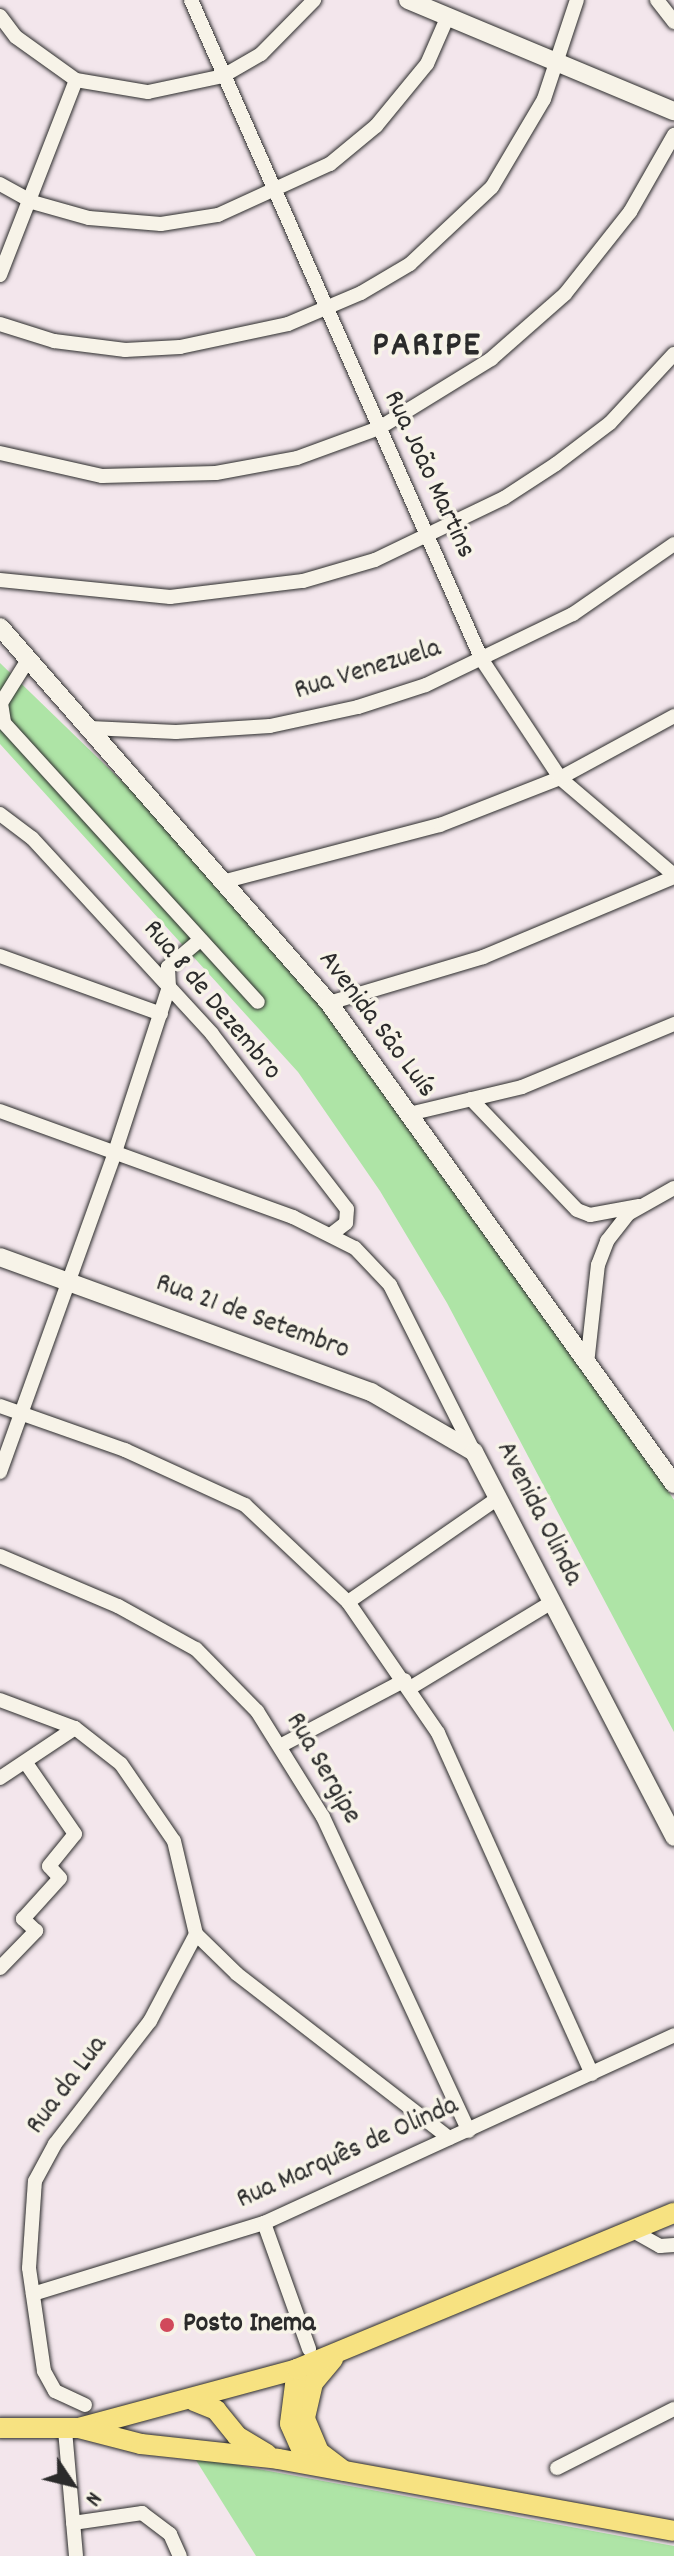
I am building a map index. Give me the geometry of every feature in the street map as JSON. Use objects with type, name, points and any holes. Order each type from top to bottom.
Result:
[{"type":"main road","points":[[408,0],[450,8],[558,63],[674,111]]},
{"type":"main road","name":"Avenida São Luís","points":[[0,627],[26,663],[90,728],[329,1003],[674,1484]]},
{"type":"main road","name":"Rua 21 de Setembro","points":[[0,1257],[371,1392],[474,1452]]},
{"type":"main road","name":"Avenida Olinda","points":[[474,1452],[674,1837]]},
{"type":"main road","points":[[72,2429],[194,2401],[335,2357],[674,2213]]},
{"type":"main road","points":[[335,2357],[313,2383],[308,2433],[330,2462],[367,2480]]},
{"type":"main road","points":[[297,2369],[289,2409],[298,2448],[313,2464],[339,2474]]},
{"type":"main road","points":[[194,2401],[216,2410],[248,2446],[278,2459]]},
{"type":"main road","points":[[0,2428],[72,2429],[141,2444],[278,2459],[367,2480],[674,2531]]},
{"type":"street","name":"Rua João Martins","points":[[191,0],[324,311],[482,660],[560,778],[674,876]]},
{"type":"street","points":[[0,16],[16,37],[76,80],[148,92],[223,76],[261,54],[314,0]]},
{"type":"street","points":[[0,324],[54,341],[125,350],[237,336],[324,311],[410,264],[492,187],[519,148],[558,63],[577,0]]},
{"type":"street","points":[[657,0],[674,22]]},
{"type":"street","points":[[0,184],[32,202],[89,218],[161,224],[218,215],[330,164],[376,126],[427,64],[450,8]]},
{"type":"street","points":[[0,275],[32,202],[76,80]]},
{"type":"street","points":[[0,453],[102,476],[216,473],[297,458],[379,428],[491,359],[565,294],[630,212],[674,135]]},
{"type":"street","points":[[0,580],[170,597],[258,588],[375,560],[427,536],[556,464],[610,423],[674,354]]},
{"type":"street","name":"Rua Venezuela","points":[[90,728],[162,733],[270,726],[372,703],[482,660],[573,614],[674,544]]},
{"type":"street","points":[[26,663],[1,703],[4,723],[258,1002]]},
{"type":"street","points":[[226,881],[440,825],[560,778],[674,716]]},
{"type":"street","name":"Rua 8 de Dezembro","points":[[0,814],[32,838],[169,987],[347,1209],[346,1223],[332,1234]]},
{"type":"street","points":[[329,1003],[483,957],[674,876]]},
{"type":"street","points":[[0,1472],[115,1152],[161,1014],[173,960],[200,940]]},
{"type":"street","points":[[0,956],[161,1014]]},
{"type":"street","points":[[409,1114],[522,1087],[674,1024]]},
{"type":"street","points":[[471,1099],[577,1210],[590,1215],[639,1206],[674,1188]]},
{"type":"street","points":[[0,1111],[332,1234]]},
{"type":"street","points":[[587,1364],[598,1265],[607,1241],[639,1206]]},
{"type":"street","name":"Avenida Olinda","points":[[332,1234],[390,1285],[474,1452]]},
{"type":"street","points":[[0,1406],[125,1450],[245,1505],[348,1602],[408,1684],[438,1733],[592,2074]]},
{"type":"street","points":[[348,1602],[498,1498]]},
{"type":"street","name":"Rua Sergipe","points":[[0,1556],[118,1606],[196,1649],[228,1675],[280,1746],[323,1817],[469,2131]]},
{"type":"street","points":[[280,1746],[408,1684],[552,1602]]},
{"type":"street","points":[[0,1700],[75,1728],[121,1764],[164,1822],[184,1869],[196,1934],[237,1974],[449,2138]]},
{"type":"street","points":[[0,1778],[75,1728]]},
{"type":"street","points":[[0,1968],[36,1931],[23,1919],[60,1878],[49,1866],[75,1834],[26,1763]]},
{"type":"street","name":"Rua da Lua","points":[[85,2405],[55,2391],[48,2380],[33,2294],[31,2203],[44,2162],[150,2021],[196,1934]]},
{"type":"street","name":"Rua Marquês de Olinda","points":[[33,2294],[264,2223],[674,2035]]},
{"type":"street","points":[[264,2223],[309,2349]]},
{"type":"street","points":[[633,2231],[652,2244],[674,2245]]},
{"type":"street","points":[[309,2349],[335,2357]]},
{"type":"street","points":[[297,2369],[309,2349]]},
{"type":"street","points":[[557,2468],[674,2409]]},
{"type":"street","points":[[72,2429],[76,2556]]},
{"type":"street","points":[[73,2523],[142,2513],[170,2534],[180,2556]]},
{"type":"green space","points":[[0,663],[225,881],[325,999],[587,1366],[674,1500],[674,1732],[447,1303],[380,1191],[298,1072],[0,744]]},
{"type":"green space","points":[[194,2457],[674,2546],[674,2556],[256,2556]]},
{"type":"place","name":"Posto Inema","points":[[167,2325]]},
{"type":"district","name":"PARIPE","points":[[427,348]]}]
